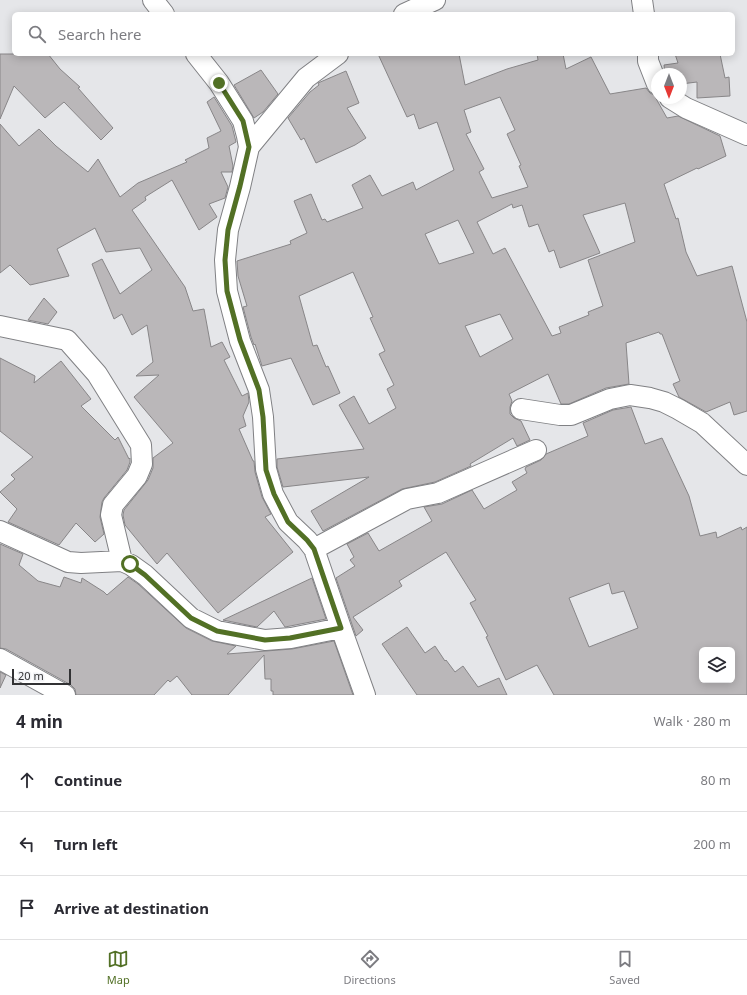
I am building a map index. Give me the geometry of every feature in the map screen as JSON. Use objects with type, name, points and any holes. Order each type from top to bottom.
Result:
[{"type":"street","points":[[153,0],[162,12]]},
{"type":"street","points":[[408,12],[435,0]]},
{"type":"street","points":[[642,0],[644,12]]},
{"type":"street","points":[[198,56],[219,83],[243,121],[249,147],[228,230],[225,260],[227,291],[240,340],[259,390],[263,417],[266,470],[274,494],[288,522],[307,540],[314,549],[365,695]]},
{"type":"street","points":[[249,147],[306,78],[335,56]]},
{"type":"street","points":[[648,56],[651,69]]},
{"type":"street","points":[[680,104],[747,135]]},
{"type":"street","points":[[0,326],[67,340],[97,374],[141,445],[142,464],[137,476],[113,505],[111,515],[122,561]]},
{"type":"street","points":[[521,409],[560,415],[571,415],[610,399],[630,395],[650,398],[671,406],[702,423],[747,465]]},
{"type":"street","points":[[314,549],[407,499],[438,493],[536,450]]},
{"type":"street","points":[[0,531],[68,562],[81,563],[122,561],[130,564],[145,575],[191,618],[217,631],[265,640],[290,638],[341,628]]},
{"type":"street","points":[[0,659],[65,695]]},
{"type":"building","points":[[0,54],[12,54],[12,56],[50,56],[60,69],[80,87],[78,88],[113,128],[101,140],[64,102],[45,118],[14,86],[0,119]]},
{"type":"building","points":[[379,56],[459,56],[465,85],[507,69],[538,60],[537,56],[563,56],[566,69],[591,57],[610,94],[646,88],[651,94],[651,104],[659,104],[667,118],[678,116],[720,136],[726,156],[664,184],[676,219],[678,218],[686,252],[697,276],[732,266],[747,322],[747,411],[734,415],[730,402],[706,412],[679,397],[673,384],[680,381],[662,334],[659,332],[626,343],[629,384],[606,388],[569,404],[561,404],[548,374],[509,394],[512,401],[510,414],[514,418],[521,421],[530,440],[517,446],[513,438],[470,464],[471,466],[435,482],[402,489],[323,531],[311,511],[369,477],[283,487],[277,467],[277,459],[364,449],[339,405],[354,396],[369,424],[396,408],[387,389],[394,385],[379,354],[385,351],[370,318],[373,317],[353,272],[299,296],[313,346],[317,345],[326,367],[328,366],[340,393],[313,405],[291,358],[262,366],[255,344],[254,345],[251,337],[243,307],[247,306],[238,276],[237,261],[291,244],[290,241],[307,233],[294,201],[311,194],[322,220],[325,219],[327,222],[363,208],[352,185],[370,175],[382,196],[413,182],[416,190],[454,170],[437,122],[419,129],[414,114],[407,117]],"holes":[[[500,97],[515,130],[507,134],[521,165],[519,166],[528,187],[492,198],[479,172],[484,169],[466,134],[471,132],[464,110]],[[625,203],[635,242],[588,260],[603,306],[588,312],[589,315],[559,327],[561,333],[552,336],[505,248],[493,254],[477,222],[512,204],[513,208],[522,205],[529,227],[538,224],[549,252],[554,250],[560,268],[600,253],[583,215]],[[458,220],[474,253],[439,264],[425,234]],[[500,314],[513,339],[480,357],[465,326]]]},
{"type":"building","points":[[676,56],[720,56],[725,78],[729,77],[730,96],[697,98],[697,82],[687,83],[687,68],[664,68],[664,65],[678,63]]},
{"type":"building","points":[[261,70],[278,94],[263,112],[254,118],[234,85]]},
{"type":"building","points":[[346,71],[359,103],[347,108],[366,138],[355,145],[316,163],[304,138],[301,140],[288,118],[310,92],[319,85],[318,83]]},
{"type":"building","points":[[214,97],[232,126],[236,142],[229,146],[233,166],[232,172],[221,172],[228,187],[225,198],[209,204],[217,217],[199,230],[172,180],[145,197],[146,200],[132,210],[185,287],[193,311],[204,309],[211,347],[222,342],[230,357],[224,360],[242,396],[248,393],[249,402],[243,416],[246,426],[239,429],[254,461],[255,472],[262,497],[271,514],[265,517],[293,552],[218,613],[167,553],[157,564],[125,525],[123,515],[124,510],[148,480],[153,468],[153,458],[173,443],[134,397],[159,375],[136,376],[153,362],[147,325],[132,335],[122,314],[114,319],[92,264],[102,259],[120,294],[152,270],[140,248],[106,252],[95,228],[57,249],[69,276],[30,285],[10,265],[0,273],[0,124],[19,146],[39,129],[56,146],[88,172],[98,159],[120,197],[138,183],[187,162],[185,160],[209,148],[207,138],[221,131],[207,102]]},
{"type":"building","points":[[44,298],[57,312],[48,324],[28,320]]},
{"type":"building","points":[[0,358],[35,376],[34,383],[61,361],[91,399],[81,406],[115,440],[118,437],[129,459],[130,458],[127,470],[102,502],[100,517],[104,534],[95,542],[76,523],[59,545],[8,522],[17,509],[0,492],[15,479],[11,475],[33,457],[0,431]]},
{"type":"building","points":[[631,407],[645,444],[662,438],[689,496],[700,536],[716,532],[717,538],[741,527],[742,530],[747,527],[747,695],[554,695],[537,665],[506,680],[486,637],[488,636],[470,603],[476,600],[446,552],[399,581],[402,586],[353,617],[363,630],[356,636],[336,578],[355,566],[350,560],[354,557],[347,544],[368,533],[379,551],[432,521],[424,507],[442,504],[472,490],[484,509],[517,490],[512,482],[527,473],[525,469],[526,467],[541,460],[546,454],[588,436],[583,423],[613,410]],"holes":[[[609,583],[612,594],[624,591],[638,628],[589,647],[569,598]]]},
{"type":"building","points":[[0,544],[23,554],[19,565],[38,581],[60,587],[64,577],[81,583],[82,578],[107,595],[128,577],[138,584],[186,628],[212,641],[236,646],[227,654],[292,649],[334,641],[353,695],[273,695],[273,691],[271,691],[271,679],[265,679],[264,655],[228,695],[192,695],[177,676],[170,682],[168,680],[154,695],[76,695],[75,689],[71,685],[6,649],[0,648]]},
{"type":"building","points":[[312,578],[326,619],[285,627],[274,611],[257,627],[223,620]]},
{"type":"building","points":[[407,627],[425,653],[435,646],[445,661],[446,660],[455,672],[463,666],[478,687],[499,678],[507,695],[417,695],[382,644]]},
{"type":"building","points":[[0,672],[6,675],[0,688]]},
{"type":"route","points":[[130,564],[145,575],[191,618],[217,631],[265,640],[290,638],[341,628],[314,549],[307,540],[288,522],[274,494],[266,470],[263,417],[259,390],[240,340],[227,291],[225,260],[228,230],[249,147],[243,121],[219,83]]}]
